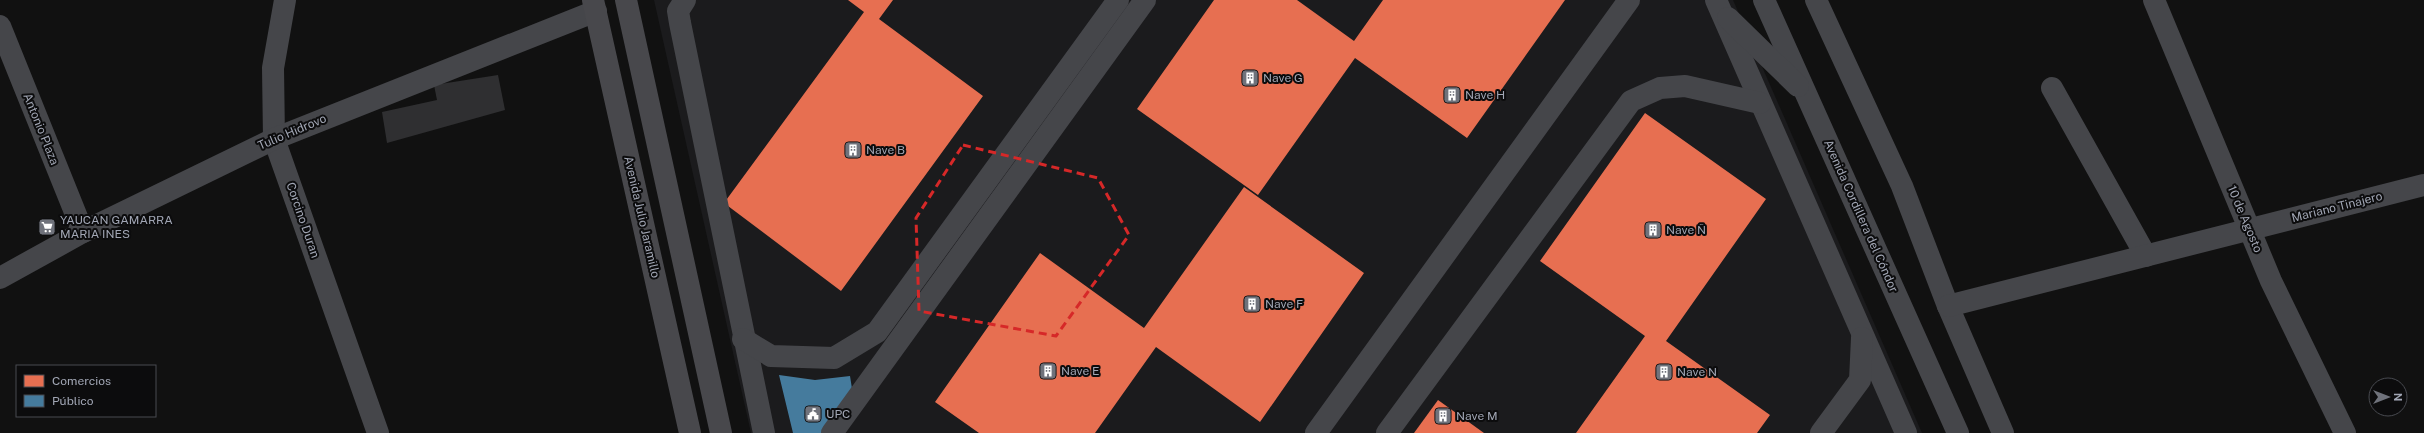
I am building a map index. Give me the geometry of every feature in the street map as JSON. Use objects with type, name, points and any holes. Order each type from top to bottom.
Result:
[{"type":"main road","points":[[626,0],[722,433]]},
{"type":"main road","name":"Avenida Julio Jaramillo","points":[[594,6],[690,433]]},
{"type":"street","name":"Corcino Duran","points":[[285,0],[273,68],[274,139],[378,433]]},
{"type":"street","points":[[743,339],[771,356],[834,358],[877,332],[1118,0]]},
{"type":"street","points":[[832,433],[1145,0]]},
{"type":"street","points":[[1316,433],[1630,0]]},
{"type":"street","name":"Avenida Cordillera del Cóndor","points":[[1764,0],[1958,433]]},
{"type":"street","points":[[1816,0],[1902,186],[1948,306],[2004,433]]},
{"type":"street","name":"10 de Agosto","points":[[2154,0],[2271,281],[2345,433]]},
{"type":"street","points":[[679,4],[743,339],[764,433]]},
{"type":"street","points":[[1718,5],[1807,95]]},
{"type":"street","points":[[1718,5],[1906,433]]},
{"type":"street","name":"Tulio Hidrovo","points":[[0,278],[83,232],[274,139],[594,6]]},
{"type":"street","name":"Antonio Plaza","points":[[0,26],[83,232]]},
{"type":"street","points":[[1387,433],[1631,101],[1660,88],[1685,86],[1760,103]]},
{"type":"street","points":[[2052,88],[2146,256]]},
{"type":"street","name":"Mariano Tinajero","points":[[1948,306],[2424,185]]},
{"type":"street","points":[[1821,433],[1860,380],[1863,333]]},
{"type":"highlighted area","points":[[963,145],[1098,178],[1129,235],[1056,336],[919,311],[916,218]]},
{"type":"shaded area","points":[[654,0],[1733,0],[1922,433],[751,433]]},
{"type":"building: Comercios","name":"Nave B","points":[[848,0],[893,0],[879,19],[983,96],[841,291],[724,203],[864,12]]},
{"type":"building: Comercios","points":[[1214,0],[1297,0],[1354,41],[1383,0],[1565,0],[1467,138],[1355,58],[1258,195],[1137,109]]},
{"type":"building: Comercios","name":"Nave Ñ","points":[[1645,113],[1766,199],[1666,341],[1770,415],[1757,433],[1576,433],[1645,336],[1540,261]]},
{"type":"building: Comercios","points":[[1244,187],[1364,273],[1260,422],[1156,347],[1095,433],[979,433],[935,402],[1040,253],[1144,328]]},
{"type":"building: Comercios","name":"Nave M","points":[[1438,400],[1484,433],[1414,433]]},
{"type":"building: Público","name":"UPC","points":[[779,375],[815,380],[850,376],[853,395],[823,433],[793,433]]},
{"type":"building: Otros","points":[[498,75],[505,110],[387,143],[382,112],[437,100],[434,85]]},
{"type":"place","name":"Nave G","points":[[1250,78]]},
{"type":"place","name":"Nave H","points":[[1452,95]]},
{"type":"place","name":"Nave B","points":[[853,150]]},
{"type":"place","name":"YAUCAN GAMARRA MARIA INES","points":[[47,227]]},
{"type":"place","name":"Nave Ñ","points":[[1653,230]]},
{"type":"place","name":"Nave F","points":[[1252,304]]},
{"type":"place","name":"Nave E","points":[[1048,371]]},
{"type":"place","name":"Nave N","points":[[1664,372]]},
{"type":"place","name":"UPC","points":[[813,414]]},
{"type":"place","name":"Nave M","points":[[1443,416]]}]
